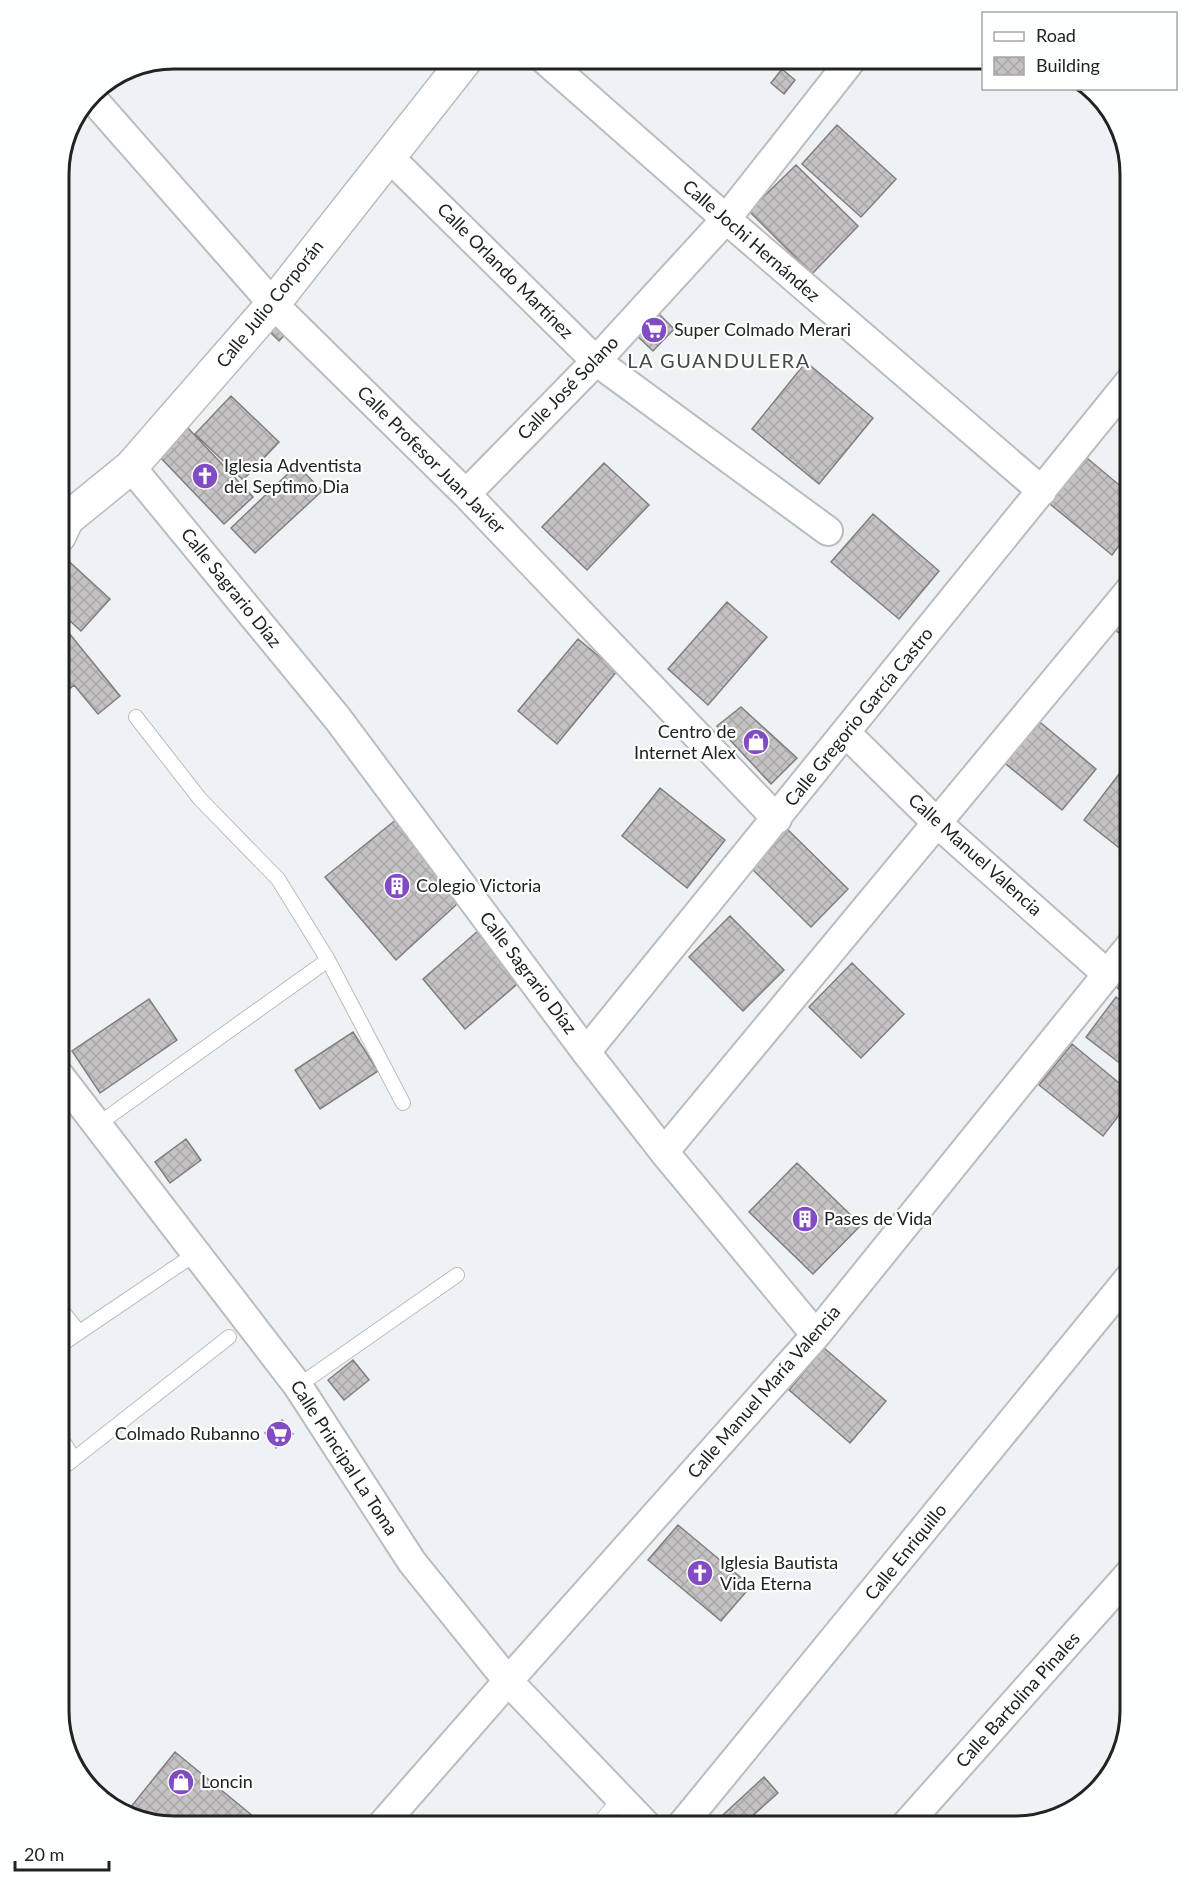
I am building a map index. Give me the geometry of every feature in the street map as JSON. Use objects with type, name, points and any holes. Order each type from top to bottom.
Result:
[{"type":"street","name":"Calle Julio Corporán","points":[[69,517],[131,467],[273,304],[458,69]]},
{"type":"street","name":"Calle Jochi Hernández","points":[[555,69],[1042,491]]},
{"type":"street","name":"Calle José Solano","points":[[466,494],[596,361],[726,219],[844,69]]},
{"type":"street","name":"Calle Profesor Juan Javier","points":[[97,104],[273,304],[466,494],[777,819]]},
{"type":"street","name":"Calle Orlando Martínez","points":[[388,156],[596,361],[828,531]]},
{"type":"street","name":"Calle Gregorio García Castro","points":[[586,1052],[1120,395]]},
{"type":"street","name":"Calle Sagrario Díaz","points":[[131,467],[338,719],[586,1052],[664,1152],[816,1335]]},
{"type":"street","points":[[664,1152],[1120,603]]},
{"type":"street","name":"Calle Manuel Valencia","points":[[846,733],[937,823],[1107,974]]},
{"type":"street","name":"Calle Manuel María Valencia","points":[[390,1816],[816,1335],[1120,959]]},
{"type":"street","name":"Calle Principal La Toma","points":[[69,1088],[298,1386],[412,1562],[508,1681],[637,1816]]},
{"type":"street","name":"Calle Enriquillo","points":[[689,1816],[1120,1290]]},
{"type":"street","name":"Calle Bartolina Pinales","points":[[914,1816],[1120,1585]]},
{"type":"lane","points":[[136,717],[201,799],[278,879],[328,960],[403,1102]]},
{"type":"lane","points":[[97,1125],[328,960]]},
{"type":"lane","points":[[69,1339],[195,1254]]},
{"type":"lane","points":[[298,1386],[456,1275]]},
{"type":"lane","points":[[69,1320],[79,1332]]},
{"type":"lane","points":[[69,1462],[229,1336]]},
{"type":"lane","points":[[69,1452],[74,1459]]},
{"type":"lane","points":[[605,1816],[620,1798]]},
{"type":"building","points":[[782,69],[795,80],[784,94],[771,83]]},
{"type":"building","points":[[837,125],[896,179],[861,217],[802,164]]},
{"type":"building","points":[[796,165],[858,226],[812,274],[749,211]]},
{"type":"building","name":"Super Colmado Merari","points":[[655,310],[674,329],[653,351],[633,332]]},
{"type":"building","points":[[275,314],[290,329],[279,341],[264,326]]},
{"type":"building","points":[[806,362],[873,418],[819,484],[752,429]]},
{"type":"building","points":[[231,396],[279,442],[243,480],[195,434]]},
{"type":"building","name":"Iglesia Adventista del Septimo Dia","points":[[187,427],[253,497],[224,524],[158,455]]},
{"type":"building","points":[[1076,449],[1120,486],[1120,544],[1112,555],[1039,495]]},
{"type":"building","points":[[604,463],[649,505],[587,570],[542,527]]},
{"type":"building","points":[[297,465],[322,491],[255,553],[231,528]]},
{"type":"building","points":[[873,514],[939,571],[899,619],[831,562]]},
{"type":"building","points":[[69,561],[110,599],[81,631],[69,620]]},
{"type":"building","points":[[727,602],[767,637],[708,705],[668,669]]},
{"type":"building","points":[[1120,611],[1120,634],[1109,625]]},
{"type":"building","points":[[69,633],[120,696],[98,714],[74,685],[69,689]]},
{"type":"building","points":[[578,639],[617,671],[557,744],[518,711]]},
{"type":"building","name":"Centro de Internet Alex","points":[[741,707],[797,758],[771,784],[717,726]]},
{"type":"building","points":[[1035,718],[1096,769],[1062,810],[1001,760]]},
{"type":"building","points":[[1119,774],[1120,848],[1084,820]]},
{"type":"building","points":[[660,788],[725,840],[687,888],[622,836]]},
{"type":"building","name":"Colegio Victoria","points":[[408,810],[468,894],[396,960],[325,877]]},
{"type":"building","points":[[782,824],[848,889],[811,927],[745,862]]},
{"type":"building","points":[[730,916],[784,970],[743,1011],[689,957]]},
{"type":"building","points":[[479,930],[522,980],[465,1029],[423,979]]},
{"type":"building","points":[[852,963],[904,1014],[861,1058],[809,1007]]},
{"type":"building","points":[[1120,978],[1120,990],[1114,985]]},
{"type":"building","points":[[1116,997],[1120,1000],[1120,1063],[1086,1037]]},
{"type":"building","points":[[149,999],[177,1040],[100,1093],[72,1051]]},
{"type":"building","points":[[353,1032],[378,1071],[320,1109],[295,1070]]},
{"type":"building","points":[[1072,1044],[1120,1084],[1120,1114],[1103,1136],[1039,1085]]},
{"type":"building","points":[[186,1139],[201,1160],[170,1183],[155,1162]]},
{"type":"building","name":"Pases de Vida","points":[[797,1163],[861,1225],[813,1274],[749,1212]]},
{"type":"building","points":[[824,1348],[886,1401],[850,1443],[789,1390]]},
{"type":"building","points":[[353,1360],[369,1380],[344,1400],[328,1380]]},
{"type":"building","name":"Colmado Rubanno","points":[[282,1420],[293,1434],[276,1448],[265,1433]]},
{"type":"building","name":"Iglesia Bautista Vida Eterna","points":[[678,1525],[751,1586],[721,1621],[648,1560]]},
{"type":"building","name":"Loncin","points":[[175,1752],[253,1816],[167,1816],[131,1806]]},
{"type":"building","points":[[764,1777],[778,1793],[752,1816],[722,1816]]},
{"type":"place","name":"Super Colmado Merari","points":[[654,330]]},
{"type":"place","name":"Iglesia Adventista del Septimo Dia","points":[[205,476]]},
{"type":"place","name":"Centro de Internet Alex","points":[[756,742]]},
{"type":"place","name":"Colegio Victoria","points":[[397,886]]},
{"type":"place","name":"Pases de Vida","points":[[805,1219]]},
{"type":"place","name":"Colmado Rubanno","points":[[279,1434]]},
{"type":"place","name":"Iglesia Bautista Vida Eterna","points":[[700,1573]]},
{"type":"place","name":"Loncin","points":[[181,1782]]},
{"type":"district","name":"LA GUANDULERA","points":[[719,361]]}]
